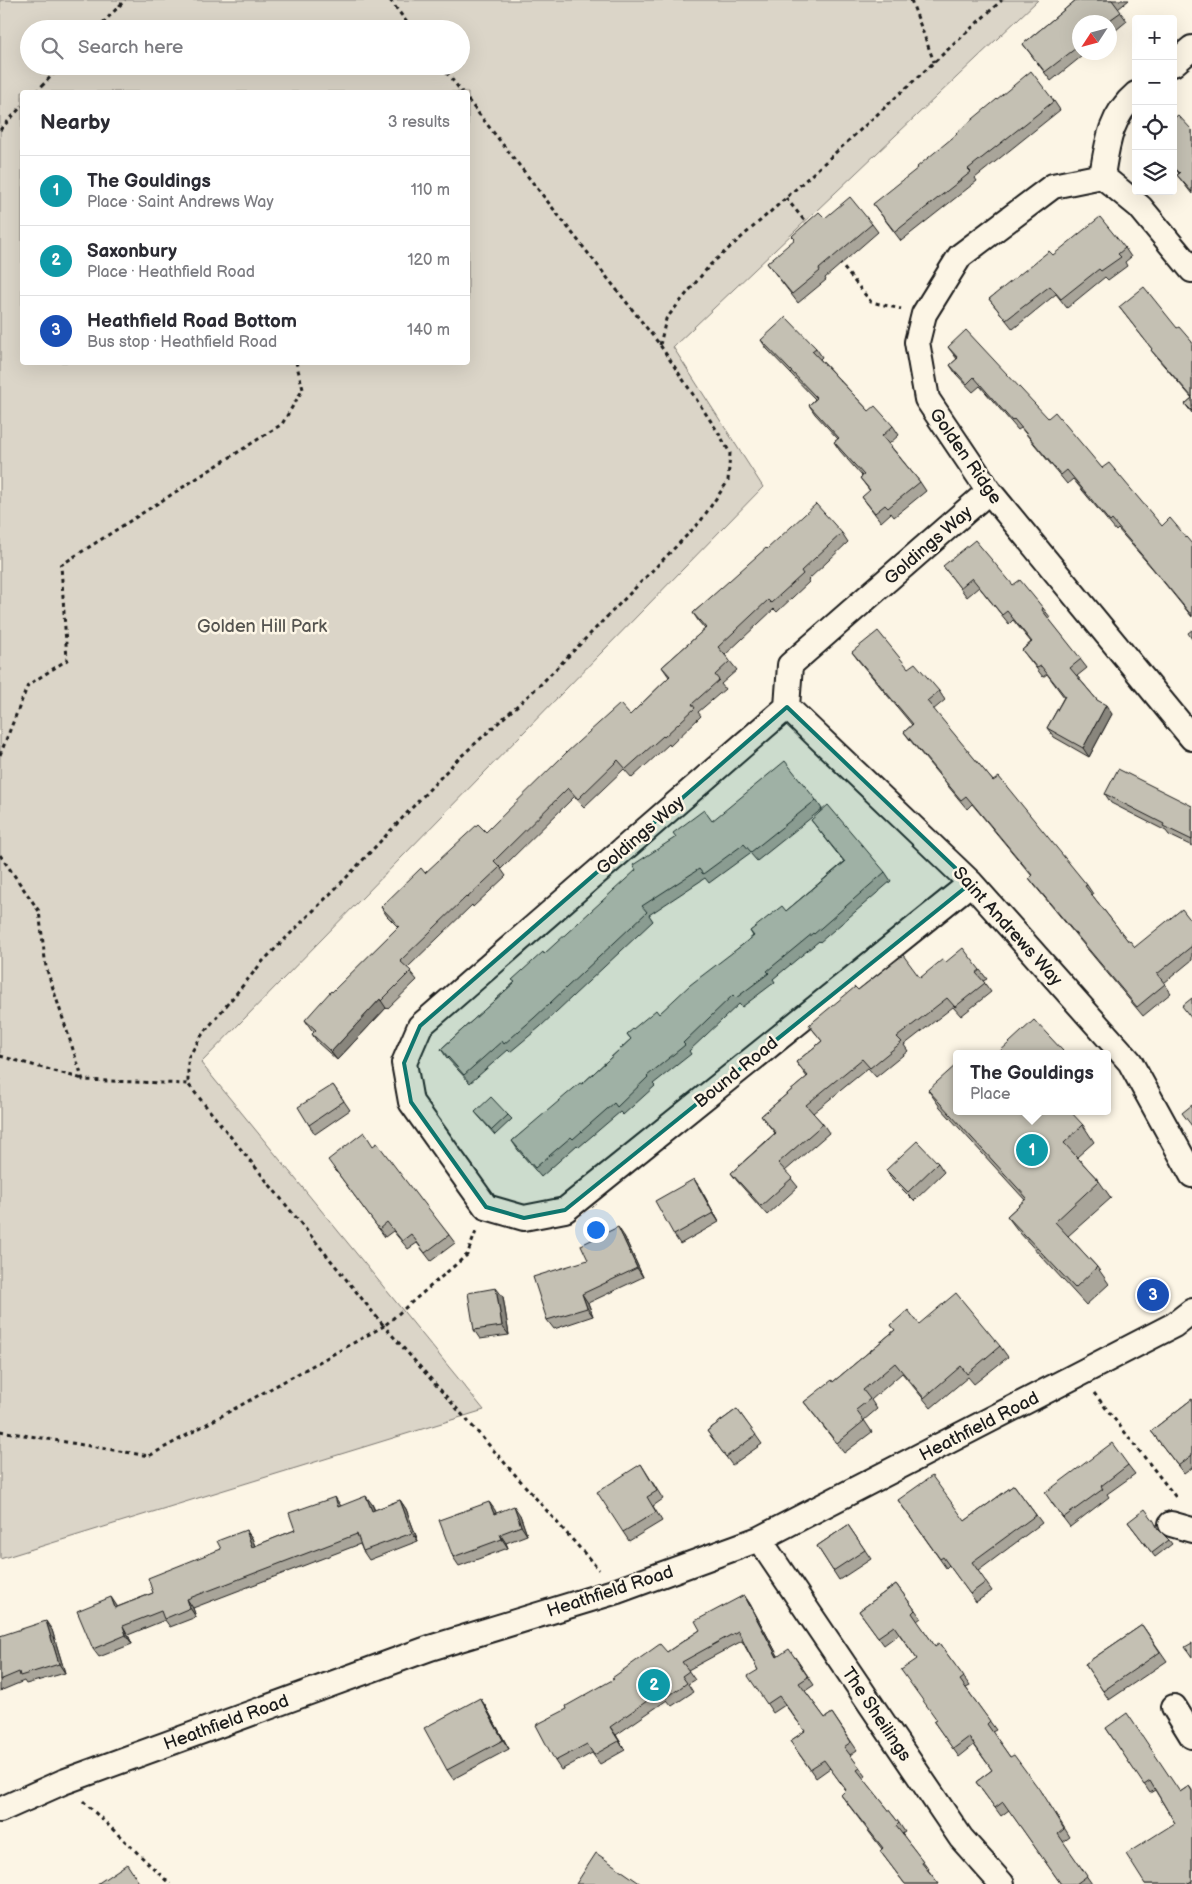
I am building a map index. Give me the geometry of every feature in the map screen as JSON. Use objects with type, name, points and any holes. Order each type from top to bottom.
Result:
[{"type":"street","points":[[1177,61],[1192,48]]},
{"type":"street","points":[[1132,97],[1124,104],[1108,136],[1102,176],[1140,207],[1192,270]]},
{"type":"street","name":"Golden Ridge","points":[[1102,176],[1053,186],[960,256],[924,314],[917,342],[927,399],[989,491],[1192,738]]},
{"type":"street","name":"Goldings Way","points":[[486,1207],[411,1102],[404,1063],[420,1026],[787,707],[790,665],[989,491]]},
{"type":"street","name":"Saint Andrews Way","points":[[787,707],[970,882],[1130,1062],[1192,1175]]},
{"type":"street","name":"Bound Road","points":[[486,1207],[524,1218],[566,1210],[970,882]]},
{"type":"street","name":"Heathfield Road","points":[[0,1810],[63,1782],[430,1648],[617,1591],[759,1539],[1174,1325],[1192,1311]]},
{"type":"street","name":"The Sheilings","points":[[759,1539],[961,1838],[1002,1884]]},
{"type":"street","points":[[1174,1707],[1192,1736]]},
{"type":"path","points":[[106,20],[125,0]]},
{"type":"path","points":[[390,0],[405,20]]},
{"type":"path","points":[[912,0],[934,62]]},
{"type":"path","points":[[660,345],[666,319],[710,265],[1002,0]]},
{"type":"path","points":[[38,90],[52,75]]},
{"type":"path","points":[[449,75],[460,90]]},
{"type":"path","points":[[470,103],[660,345],[730,453],[728,481],[700,522],[540,685],[457,760],[344,880],[263,961],[202,1036],[188,1058],[188,1084],[384,1326],[617,1591]]},
{"type":"path","points":[[0,130],[20,108]]},
{"type":"path","points":[[786,198],[810,228]]},
{"type":"path","points":[[835,257],[872,302],[924,314]]},
{"type":"path","points":[[0,755],[28,685],[67,660],[61,564],[282,424],[303,389],[297,365]]},
{"type":"path","points":[[0,855],[39,911],[46,967],[83,1080]]},
{"type":"path","points":[[0,1056],[83,1080],[188,1084]]},
{"type":"path","points":[[0,1431],[149,1456],[384,1326],[467,1255],[486,1207]]},
{"type":"path","points":[[1080,1374],[1181,1519]]},
{"type":"path","points":[[63,1782],[170,1884]]},
{"type":"highlighted area","points":[[787,707],[971,883],[565,1210],[524,1218],[486,1207],[411,1102],[404,1063],[420,1026]]},
{"type":"green space","name":"Golden Hill Park","points":[[0,0],[1038,0],[673,347],[763,487],[201,1063],[484,1410],[0,1559]]},
{"type":"building","points":[[1076,0],[1112,0],[1121,12],[1117,15],[1072,15],[1072,51],[1045,72],[1023,44]]},
{"type":"building","points":[[1031,71],[1054,101],[968,169],[971,172],[895,232],[873,204]]},
{"type":"building","points":[[1177,116],[1192,130],[1192,192],[1177,175],[1180,173],[1177,170]]},
{"type":"building","points":[[850,197],[872,224],[792,294],[767,263],[795,239],[792,236],[819,212],[825,218]]},
{"type":"building","points":[[1100,217],[1125,248],[1118,254],[1121,257],[1101,271],[1099,269],[1061,299],[1050,286],[1006,320],[989,299],[1049,251],[1053,255]]},
{"type":"building","points":[[1144,287],[1177,328],[1179,327],[1192,342],[1192,397],[1151,350],[1119,307]]},
{"type":"building","points":[[786,317],[816,348],[812,351],[869,411],[875,406],[893,426],[882,436],[920,482],[888,508],[885,505],[875,513],[862,497],[870,490],[860,478],[864,475],[834,442],[839,438],[809,405],[817,398],[761,340]]},
{"type":"building","points":[[966,330],[1048,418],[1055,412],[1102,468],[1109,463],[1162,526],[1170,518],[1192,544],[1192,616],[1112,520],[1110,522],[1067,470],[1061,475],[1014,419],[1012,421],[974,377],[967,384],[950,365],[958,358],[948,347]]},
{"type":"building","points":[[1192,398],[1192,411],[1185,404]]},
{"type":"building","points":[[816,504],[842,533],[801,571],[803,574],[771,603],[768,600],[718,647],[730,661],[715,675],[719,680],[692,704],[695,708],[626,769],[618,760],[578,799],[568,788],[494,861],[500,867],[400,961],[411,971],[381,1001],[380,999],[331,1052],[312,1034],[316,1030],[305,1020],[331,991],[399,926],[381,907],[421,868],[425,873],[478,824],[486,832],[567,752],[620,704],[630,715],[670,676],[662,667],[706,628],[693,613]]},
{"type":"building","points":[[975,540],[1013,585],[1020,580],[1043,608],[1042,610],[1081,659],[1070,668],[1097,700],[1106,705],[1083,748],[1047,728],[1065,696],[1041,666],[1037,668],[1022,650],[1032,642],[1007,611],[1002,615],[972,578],[960,588],[943,566]]},
{"type":"building","points":[[1192,630],[1192,639],[1188,633]]},
{"type":"building","points":[[878,631],[908,668],[915,663],[939,691],[927,701],[993,781],[999,777],[1087,885],[1085,886],[1129,942],[1135,947],[1182,909],[1192,922],[1192,946],[1157,974],[1165,984],[1137,1007],[1029,878],[1032,875],[966,796],[961,800],[904,732],[913,724],[852,652]]},
{"type":"building","points":[[785,761],[816,800],[751,852],[744,844],[703,874],[699,869],[642,906],[647,912],[534,1018],[504,1044],[502,1041],[464,1075],[441,1049],[515,982],[512,980],[543,952],[544,954],[636,870],[633,865],[676,837],[673,833],[704,810],[712,821]]},
{"type":"building","points":[[1118,769],[1192,806],[1192,840],[1105,794]]},
{"type":"building","points":[[828,805],[885,872],[814,934],[767,971],[769,973],[736,998],[733,995],[683,1043],[685,1045],[647,1076],[617,1107],[614,1103],[573,1139],[571,1137],[535,1168],[512,1141],[580,1083],[582,1084],[631,1039],[627,1034],[656,1010],[659,1014],[690,985],[754,936],[750,931],[782,906],[786,911],[845,862],[811,820]]},
{"type":"building","points":[[963,948],[980,970],[976,973],[985,983],[955,1007],[947,998],[897,1037],[902,1042],[870,1068],[862,1059],[806,1105],[823,1124],[778,1163],[792,1178],[761,1206],[731,1173],[776,1133],[761,1116],[808,1076],[796,1062],[822,1041],[809,1025],[855,987],[858,990],[903,955],[920,978],[943,959],[946,962]]},
{"type":"building","points":[[1192,998],[1192,1019],[1182,1006]]},
{"type":"building","points":[[1034,1020],[1062,1050],[1001,1050]]},
{"type":"building","points":[[953,1068],[953,1115],[1074,1115],[1083,1125],[1064,1143],[1099,1181],[1055,1222],[1097,1267],[1075,1288],[1007,1216],[1027,1198],[928,1090]]},
{"type":"building","points":[[333,1085],[344,1101],[309,1125],[298,1107]]},
{"type":"building","points":[[491,1097],[508,1115],[492,1130],[475,1112]]},
{"type":"building","points":[[1192,1105],[1192,1126],[1182,1113]]},
{"type":"building","points":[[364,1132],[373,1146],[377,1143],[449,1235],[425,1253],[411,1234],[402,1241],[387,1222],[379,1229],[328,1160]]},
{"type":"building","points":[[917,1141],[938,1163],[908,1192],[886,1170]]},
{"type":"building","points":[[694,1179],[713,1213],[674,1235],[655,1201]]},
{"type":"building","points":[[618,1227],[637,1268],[582,1294],[587,1308],[547,1320],[533,1277],[588,1260],[581,1245]]},
{"type":"building","points":[[496,1288],[502,1326],[474,1330],[468,1293]]},
{"type":"building","points":[[956,1293],[1000,1346],[967,1374],[961,1366],[924,1398],[895,1363],[863,1390],[870,1399],[856,1410],[864,1421],[837,1443],[804,1402],[832,1380],[833,1382],[895,1330],[891,1325],[908,1310],[919,1324]]},
{"type":"building","points":[[1192,1399],[1192,1455],[1178,1466],[1151,1431]]},
{"type":"building","points":[[737,1409],[756,1435],[726,1457],[707,1431]]},
{"type":"building","points":[[1112,1443],[1128,1465],[1101,1486],[1103,1489],[1063,1518],[1045,1493]]},
{"type":"building","points":[[641,1464],[657,1491],[647,1497],[656,1512],[623,1532],[597,1492]]},
{"type":"building","points":[[932,1476],[965,1521],[1014,1485],[1036,1515],[972,1562],[986,1582],[970,1594],[943,1557],[940,1559],[898,1500]]},
{"type":"building","points":[[366,1496],[372,1511],[400,1500],[412,1533],[363,1551],[357,1534],[187,1599],[190,1608],[164,1619],[161,1611],[123,1626],[126,1635],[93,1649],[77,1611],[111,1597],[115,1608],[153,1593],[148,1578],[221,1549],[217,1541],[246,1530],[252,1547],[295,1530],[289,1513],[335,1497],[338,1507]]},
{"type":"building","points":[[489,1502],[494,1514],[514,1506],[521,1526],[500,1534],[502,1539],[453,1557],[439,1520]]},
{"type":"building","points":[[1145,1509],[1158,1529],[1169,1540],[1152,1553],[1128,1522]]},
{"type":"building","points":[[848,1525],[865,1550],[833,1571],[817,1546]]},
{"type":"building","points":[[896,1584],[915,1610],[912,1613],[935,1646],[939,1643],[964,1677],[960,1680],[990,1721],[987,1724],[1010,1757],[1014,1755],[1039,1789],[1064,1829],[1058,1834],[1087,1876],[1076,1884],[1061,1884],[1003,1802],[995,1808],[976,1782],[992,1770],[969,1737],[953,1749],[934,1722],[937,1720],[901,1670],[917,1659],[894,1626],[878,1637],[859,1611]]},
{"type":"building","points":[[744,1595],[777,1657],[789,1649],[808,1677],[799,1683],[825,1718],[832,1713],[851,1742],[844,1747],[860,1768],[857,1770],[899,1823],[896,1826],[939,1884],[905,1884],[880,1851],[883,1848],[841,1795],[846,1790],[824,1760],[810,1769],[790,1741],[805,1731],[779,1696],[767,1704],[748,1676],[758,1670],[738,1631],[682,1662],[689,1671],[682,1676],[687,1683],[666,1698],[661,1691],[610,1727],[619,1741],[594,1755],[587,1744],[555,1761],[536,1725],[567,1709],[566,1706],[614,1679],[612,1678],[660,1644],[667,1652],[700,1630],[695,1621]]},
{"type":"building","points":[[46,1621],[59,1664],[20,1676],[19,1672],[0,1680],[0,1636]]},
{"type":"building","points":[[1142,1625],[1160,1652],[1103,1691],[1085,1664]]},
{"type":"building","points":[[1192,1643],[1192,1657],[1185,1647]]},
{"type":"building","points":[[480,1698],[503,1740],[447,1770],[424,1728]]},
{"type":"building","points":[[1127,1713],[1180,1792],[1189,1786],[1192,1791],[1192,1881],[1186,1884],[1145,1884],[1126,1854],[1175,1823],[1150,1781],[1144,1785],[1106,1728]]},
{"type":"building","points":[[596,1853],[641,1884],[576,1884]]},
{"type":"building","points":[[127,1864],[140,1884],[97,1884]]},
{"type":"place","name":"The Gouldings","points":[[1032,1150]]},
{"type":"place","name":"Heathfield Road Bottom","points":[[1153,1295]]},
{"type":"place","name":"Saxonbury","points":[[654,1685]]}]
